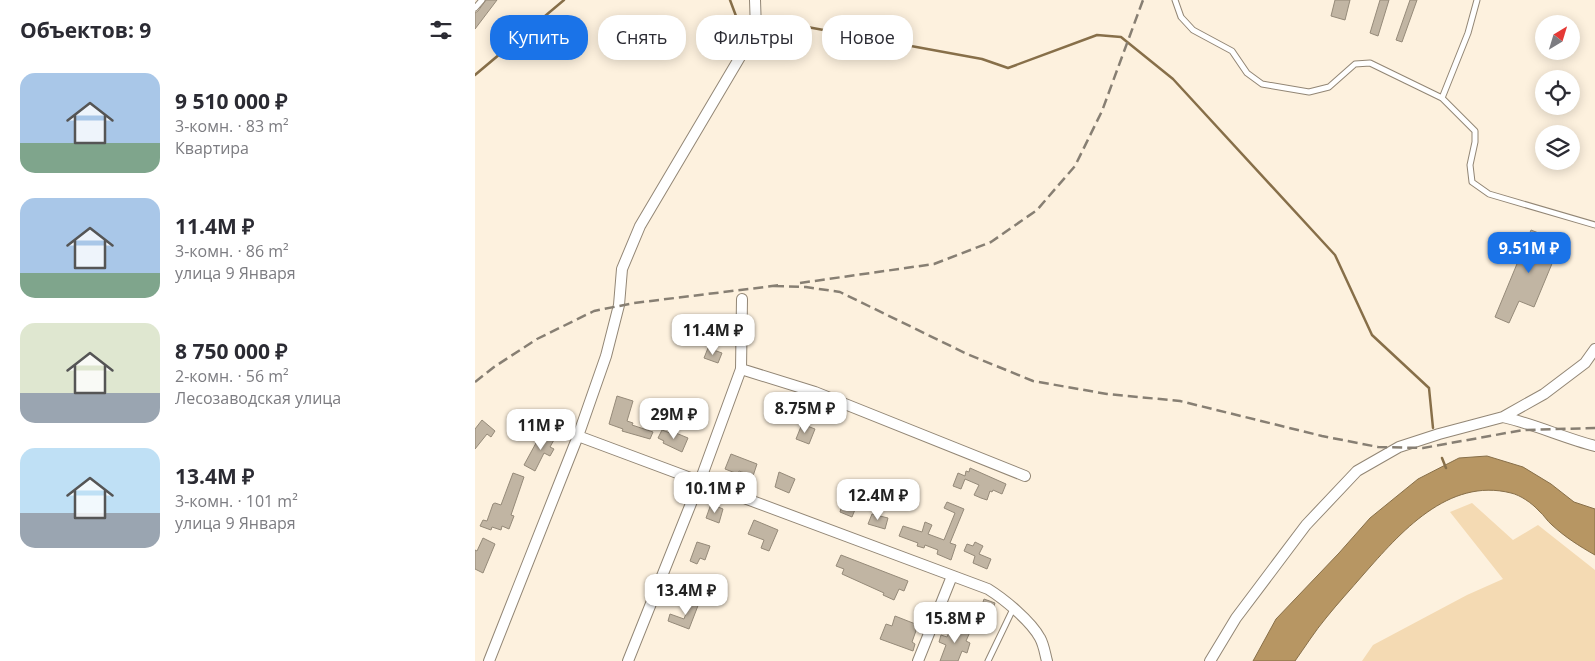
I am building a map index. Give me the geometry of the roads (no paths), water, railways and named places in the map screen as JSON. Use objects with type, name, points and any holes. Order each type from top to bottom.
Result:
[{"type":"street","points":[[489,661],[578,436],[606,356],[619,305],[622,269],[640,226],[756,30],[755,0]]},
{"type":"street","points":[[628,661],[700,482],[741,369],[742,299]]},
{"type":"street","points":[[1210,661],[1236,618],[1306,525],[1357,471],[1399,447],[1503,417],[1544,394],[1585,363],[1595,349]]},
{"type":"street","points":[[741,369],[815,392],[1025,476]]},
{"type":"street","points":[[1503,417],[1517,420],[1574,441],[1595,446]]},
{"type":"street","points":[[578,436],[987,589],[999,596],[1027,622],[1040,638],[1047,661]]},
{"type":"street","points":[[918,661],[952,576]]},
{"type":"lane","points":[[475,8],[481,0]]},
{"type":"lane","points":[[1175,0],[1181,17],[1193,30],[1232,51],[1247,73],[1262,84],[1309,92],[1329,86],[1355,64],[1370,63],[1442,98],[1475,132],[1470,165],[1472,182],[1489,194],[1595,225]]},
{"type":"lane","points":[[1442,98],[1468,33],[1477,0]]},
{"type":"lane","points":[[988,661],[1013,609]]},
{"type":"waterway","points":[[475,75],[564,0]]},
{"type":"waterway","points":[[730,0],[736,15]]},
{"type":"waterway","points":[[812,28],[982,59],[1008,68],[1097,35],[1121,37],[1173,79],[1335,255],[1372,335],[1429,388],[1433,428]]},
{"type":"waterway","points":[[1442,458],[1446,468]]},
{"type":"railway","points":[[800,283],[934,264],[991,242],[1037,210],[1075,166],[1102,111],[1143,0]]},
{"type":"railway","points":[[475,382],[537,339],[594,311],[634,303],[781,285]]},
{"type":"railway","points":[[774,286],[806,287],[840,292],[967,354],[1033,381],[1107,394],[1180,401],[1322,436],[1378,447],[1423,448],[1523,430],[1595,428]]}]
